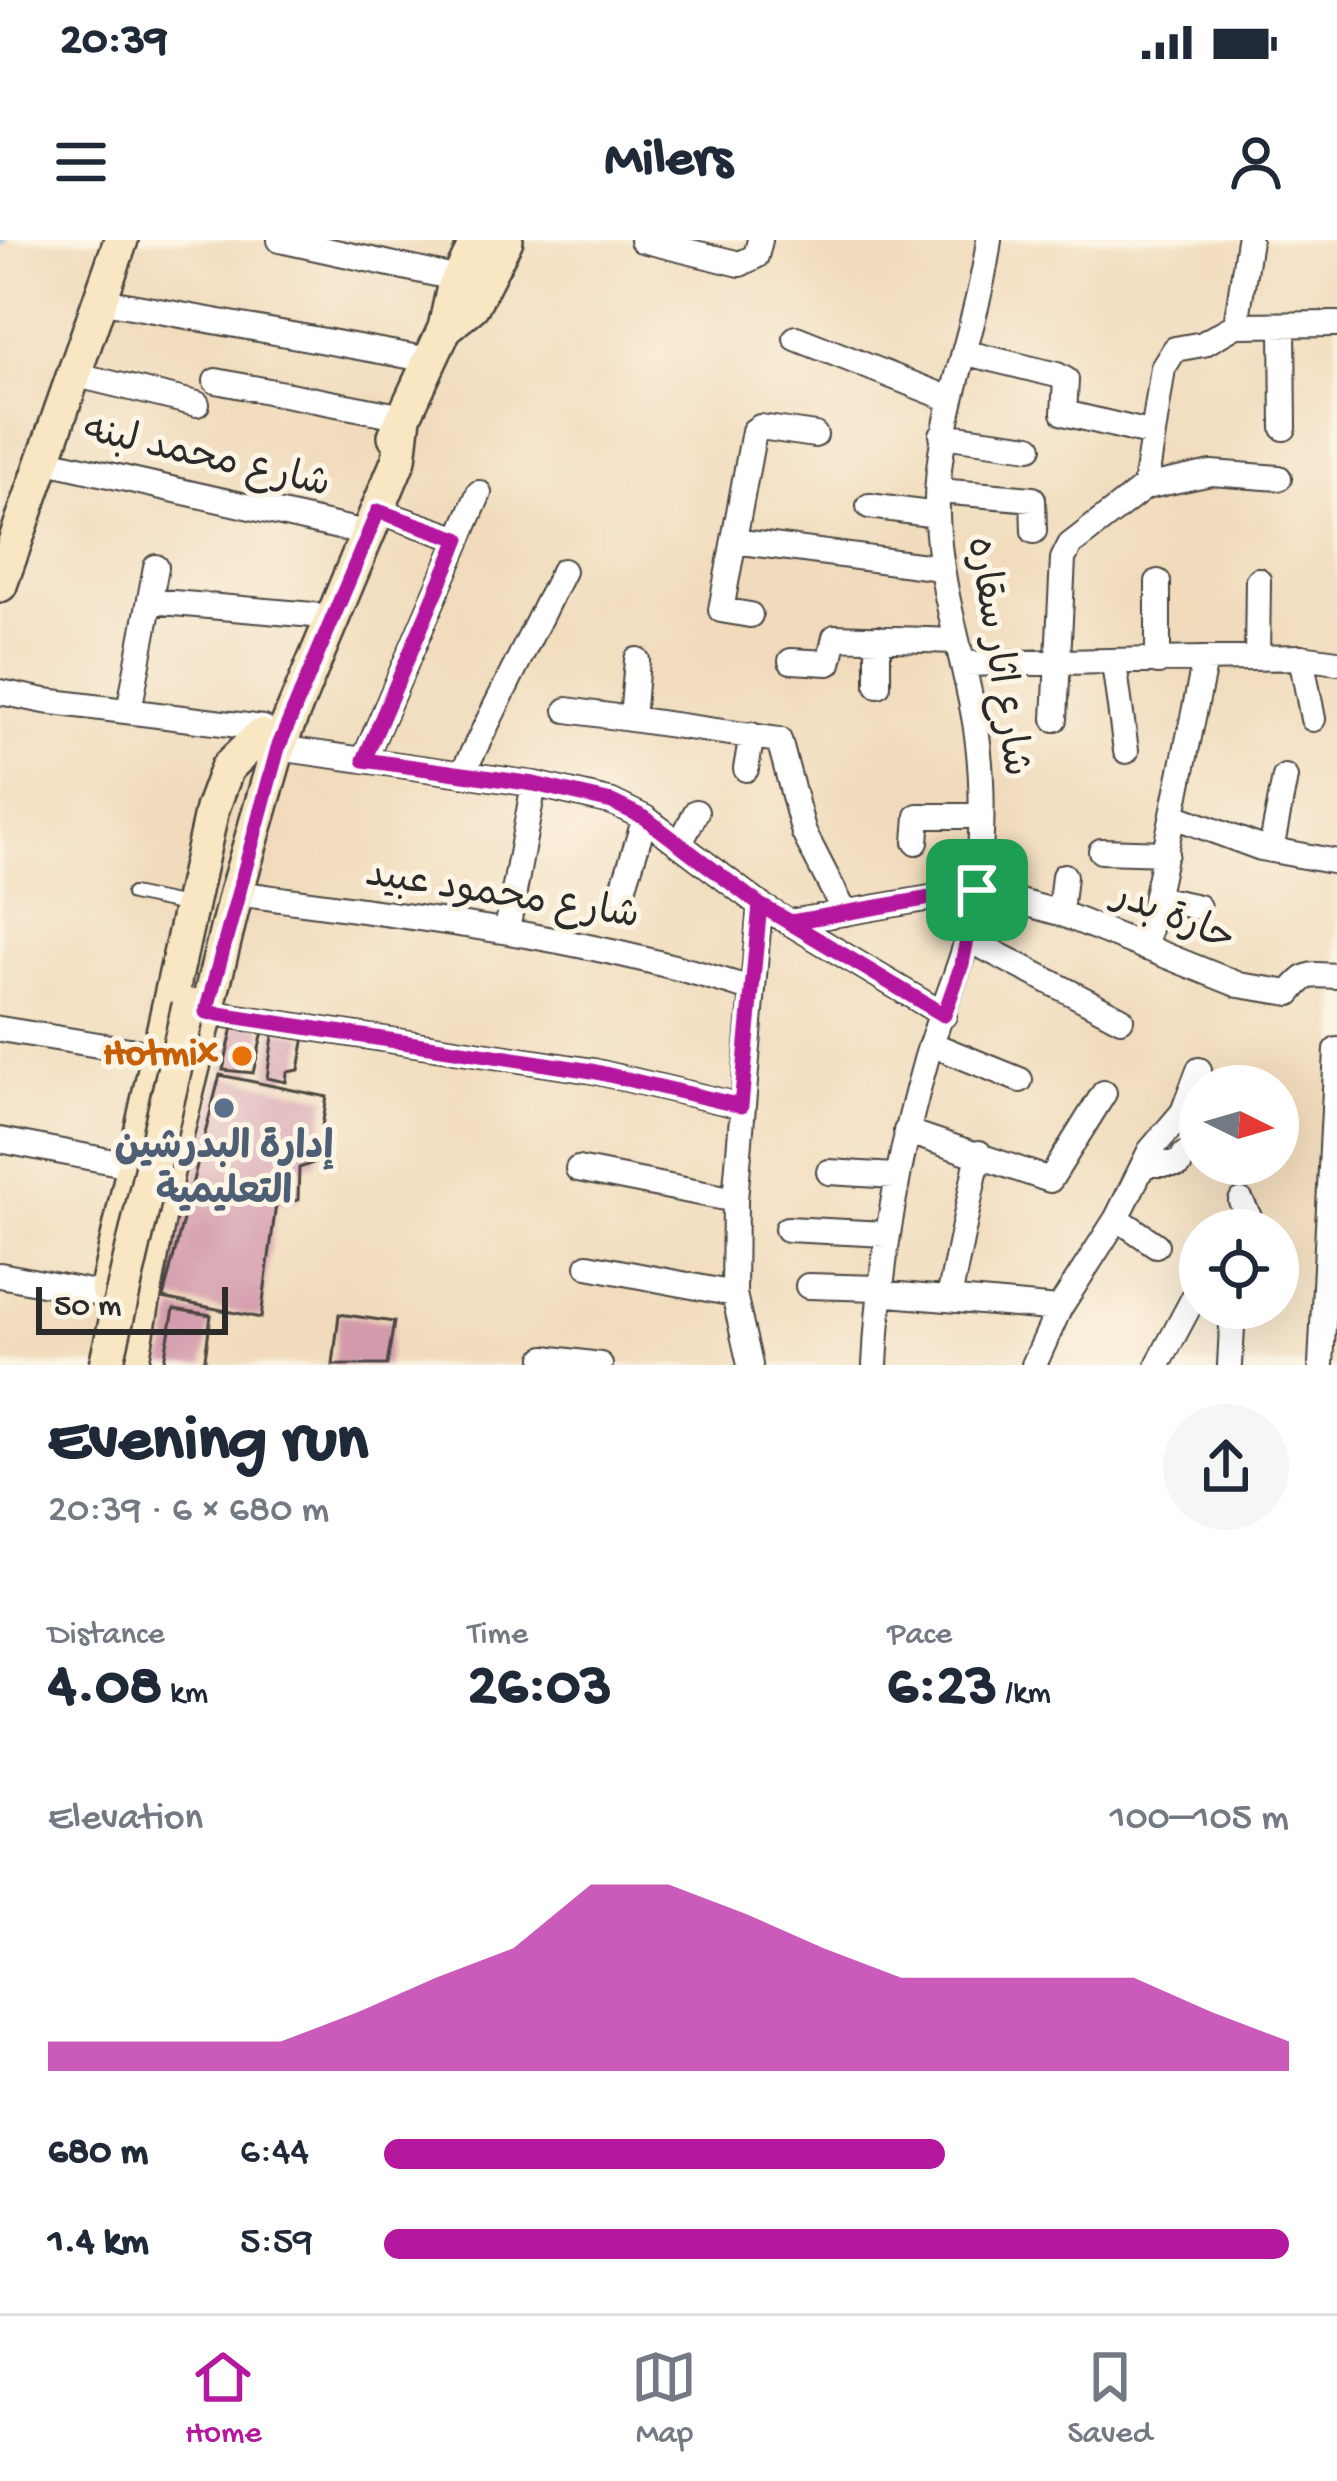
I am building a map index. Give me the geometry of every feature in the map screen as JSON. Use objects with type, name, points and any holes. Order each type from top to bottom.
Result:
[{"type":"street","points":[[1,577],[121,240]]},
{"type":"street","points":[[280,240],[459,279]]},
{"type":"street","points":[[91,1365],[106,1295],[151,1169],[236,892],[267,737],[365,520],[478,240]]},
{"type":"street","points":[[446,328],[472,306],[506,240]]},
{"type":"street","points":[[642,240],[740,264],[756,256],[760,240]]},
{"type":"street","name":"شارع اثار سقاره","points":[[875,1365],[879,1291],[895,1176],[931,1044],[968,939],[977,890],[981,816],[975,726],[941,568],[938,503],[942,435],[983,287],[989,240]]},
{"type":"street","points":[[1236,326],[1249,240]]},
{"type":"street","points":[[98,300],[430,360]]},
{"type":"street","points":[[1145,487],[1167,357],[1175,349],[1203,344],[1236,326],[1337,324]]},
{"type":"street","points":[[1283,327],[1285,428]]},
{"type":"street","points":[[796,338],[950,399]]},
{"type":"street","points":[[967,352],[1057,374],[1066,380],[1064,413],[1153,434]]},
{"type":"street","points":[[73,374],[197,404]]},
{"type":"street","points":[[216,381],[404,417]]},
{"type":"street","points":[[750,616],[721,610],[755,429],[815,435]]},
{"type":"street","points":[[942,435],[1030,447]]},
{"type":"street","name":"شارع محمد لبنه","points":[[43,460],[459,539]]},
{"type":"street","points":[[1054,719],[1063,559],[1070,545],[1145,487],[1211,473],[1279,478]]},
{"type":"street","points":[[364,760],[478,493]]},
{"type":"street","points":[[869,506],[1034,499],[1034,531]]},
{"type":"street","points":[[106,1365],[198,1009],[227,849],[314,615],[365,520]]},
{"type":"street","points":[[734,541],[941,568]]},
{"type":"street","points":[[129,711],[156,567]]},
{"type":"street","points":[[462,774],[563,571]]},
{"type":"street","points":[[1257,658],[1258,580]]},
{"type":"street","points":[[1157,662],[1158,582]]},
{"type":"street","points":[[150,601],[314,615]]},
{"type":"street","points":[[791,661],[829,663],[835,637],[878,638],[1055,664],[1301,657],[1337,662]]},
{"type":"street","points":[[878,638],[878,685]]},
{"type":"street","points":[[1301,657],[1313,719]]},
{"type":"street","points":[[632,718],[637,660]]},
{"type":"street","points":[[1145,948],[1205,660]]},
{"type":"street","points":[[1114,663],[1126,751]]},
{"type":"street","points":[[0,692],[129,711],[364,760],[534,784],[612,802],[645,818],[760,905],[944,1015]]},
{"type":"street","points":[[567,710],[779,740],[804,833],[845,913]]},
{"type":"street","points":[[746,769],[752,735]]},
{"type":"street","points":[[131,1365],[160,1055],[212,809],[227,768],[267,737]]},
{"type":"street","points":[[1271,850],[1285,776]]},
{"type":"street","points":[[507,930],[534,784]]},
{"type":"street","points":[[680,844],[695,812]]},
{"type":"street","points":[[916,842],[918,816],[981,816]]},
{"type":"street","points":[[1174,816],[1271,850],[1337,862]]},
{"type":"street","points":[[622,892],[645,818]]},
{"type":"street","points":[[1101,851],[1166,854]]},
{"type":"street","points":[[1060,913],[1064,876]]},
{"type":"street","points":[[791,922],[977,890]]},
{"type":"street","name":"حارة بدر","points":[[977,890],[1060,913],[1239,985],[1281,994],[1290,993],[1307,975],[1337,976]]},
{"type":"street","name":"شارع محمود عبيد","points":[[236,892],[507,930],[623,952],[752,990]]},
{"type":"street","points":[[1156,898],[1198,907]]},
{"type":"street","points":[[750,1365],[734,1294],[735,1200],[760,905]]},
{"type":"street","points":[[968,939],[1121,1018]]},
{"type":"street","points":[[198,1009],[592,1071],[741,1106]]},
{"type":"street","points":[[0,1029],[160,1055]]},
{"type":"street","points":[[931,1044],[1020,1080]]},
{"type":"street","points":[[1321,1365],[1331,1264],[1337,1049]]},
{"type":"street","points":[[906,1131],[1050,1180],[1104,1093]]},
{"type":"street","points":[[1034,1365],[1059,1309],[1117,1218],[1150,1151],[1179,1123]]},
{"type":"street","points":[[0,1140],[151,1169]]},
{"type":"street","points":[[949,1298],[979,1153]]},
{"type":"street","points":[[1146,1163],[1179,1163]]},
{"type":"street","points":[[578,1169],[735,1200]]},
{"type":"street","points":[[829,1172],[895,1176]]},
{"type":"street","points":[[1241,1201],[1246,1209]]},
{"type":"street","points":[[1117,1218],[1156,1245]]},
{"type":"street","points":[[787,1229],[886,1234]]},
{"type":"street","points":[[588,1266],[734,1294]]},
{"type":"street","points":[[0,1274],[106,1295]]},
{"type":"street","points":[[808,1286],[1059,1309]]},
{"type":"street","points":[[1157,1365],[1179,1325]]},
{"type":"street","points":[[1230,1365],[1232,1329]]},
{"type":"street","points":[[545,1358],[600,1365]]},
{"type":"lane","points":[[132,894],[191,906]]},
{"type":"building","name":"Hotmix","points":[[234,1023],[264,1028],[253,1073],[223,1070]]},
{"type":"building","points":[[274,1029],[305,1036],[299,1070],[287,1072],[286,1082],[267,1078]]},
{"type":"building","points":[[220,1075],[327,1097],[316,1162],[299,1168],[298,1200],[276,1204],[261,1318],[163,1298]]},
{"type":"building","points":[[174,1309],[211,1315],[204,1365],[163,1365]]},
{"type":"building","points":[[339,1314],[394,1322],[387,1365],[333,1365]]},
{"type":"place","name":"Hotmix","points":[[242,1056]]},
{"type":"place","name":"إدارة البدرشين التعليمية","points":[[224,1108]]},
{"type":"route","points":[[977,890],[791,922],[760,905],[645,818],[612,802],[577,791],[364,760],[459,539],[378,511],[278,748],[206,1012],[592,1071],[741,1106],[760,905],[944,1015],[962,964],[977,890]]}]
